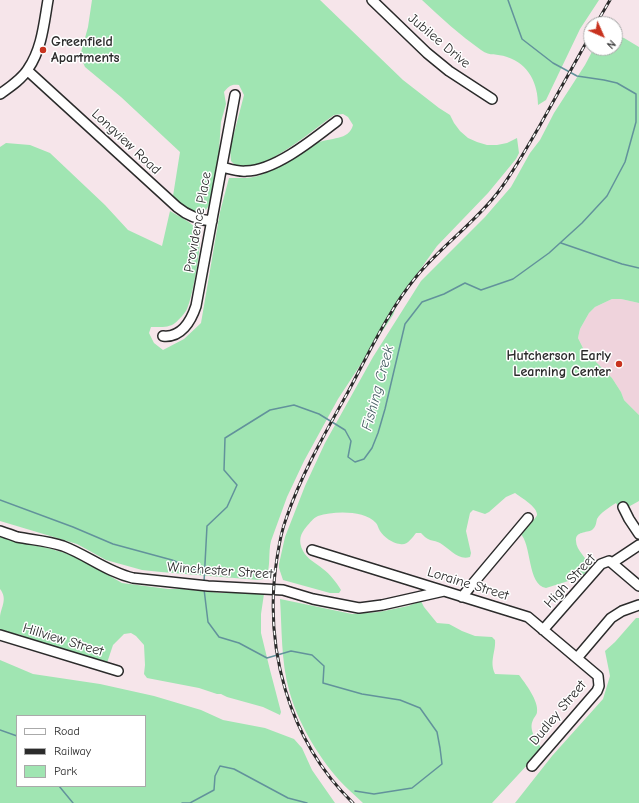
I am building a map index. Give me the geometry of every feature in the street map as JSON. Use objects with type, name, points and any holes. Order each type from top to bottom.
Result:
[{"type":"street","points":[[0,94],[12,86],[28,71],[40,43],[48,0]]},
{"type":"street","name":"Jubilee Drive","points":[[372,0],[443,67],[492,98]]},
{"type":"street","name":"Longview Road","points":[[28,71],[177,207],[190,216],[212,221]]},
{"type":"street","name":"Providence Place","points":[[163,336],[173,336],[180,331],[190,320],[194,311],[200,290],[235,95]]},
{"type":"street","points":[[222,167],[240,171],[262,168],[301,148],[337,121]]},
{"type":"street","points":[[623,507],[639,534]]},
{"type":"street","points":[[462,597],[528,518]]},
{"type":"street","name":"Winchester Street","points":[[0,531],[17,537],[49,542],[64,547],[106,569],[122,575],[205,586],[282,590],[313,599],[359,608],[382,605],[444,592]]},
{"type":"street","name":"High Street","points":[[543,630],[602,564],[609,561],[612,563],[639,545]]},
{"type":"street","name":"Loraine Street","points":[[312,550],[528,617],[598,676]]},
{"type":"street","points":[[612,563],[639,586]]},
{"type":"street","points":[[577,658],[611,618],[622,611],[639,604]]},
{"type":"street","name":"Hillview Street","points":[[0,635],[118,671]]},
{"type":"street","name":"Dudley Street","points":[[532,766],[597,691],[599,686],[598,676]]},
{"type":"shaded area","name":"Hutcherson Early Learning Center","points":[[612,299],[621,299],[639,303],[639,415],[624,400],[612,378],[584,350],[578,338],[580,329],[589,313],[595,307]]},
{"type":"green space","points":[[92,0],[320,0],[403,80],[450,115],[460,131],[468,138],[487,145],[497,145],[507,143],[517,138],[519,153],[516,159],[488,193],[437,246],[399,299],[393,315],[338,399],[304,461],[287,497],[271,541],[266,578],[259,580],[142,570],[106,560],[77,544],[0,521],[0,147],[6,143],[30,145],[50,153],[105,205],[128,230],[162,246],[170,211],[186,220],[196,229],[199,233],[200,247],[192,294],[187,309],[173,325],[151,327],[149,333],[154,343],[163,350],[184,339],[201,323],[220,212],[229,178],[259,176],[317,143],[348,134],[353,125],[348,117],[343,114],[334,115],[302,139],[274,157],[261,164],[249,167],[239,167],[231,161],[230,149],[244,95],[239,85],[230,86],[224,92],[226,104],[221,122],[217,178],[208,207],[201,213],[189,210],[173,196],[180,152],[121,97],[85,67],[80,56],[88,27]]},
{"type":"green space","points":[[422,0],[599,0],[589,16],[583,16],[583,24],[546,100],[538,105],[538,97],[534,82],[521,64],[507,57],[491,54],[481,50]]},
{"type":"green space","points":[[623,38],[639,47],[639,303],[621,299],[612,299],[595,307],[589,313],[580,329],[578,338],[584,350],[612,378],[624,400],[639,415],[639,501],[621,511],[616,503],[600,515],[592,530],[577,535],[576,541],[578,548],[589,564],[590,568],[581,577],[546,588],[540,585],[536,580],[524,538],[520,533],[536,517],[537,512],[532,506],[515,493],[506,497],[485,514],[473,510],[470,513],[466,531],[471,553],[470,557],[466,558],[458,556],[440,543],[428,539],[421,533],[416,533],[405,544],[394,542],[388,539],[380,531],[376,523],[371,519],[357,514],[332,513],[318,516],[303,532],[300,538],[301,547],[312,561],[328,573],[341,590],[339,593],[330,593],[283,580],[279,564],[285,537],[305,486],[325,443],[373,357],[421,281],[485,217],[511,187],[530,153],[540,140],[554,113],[590,56],[623,56]]},
{"type":"green space","points":[[0,536],[21,543],[48,548],[75,556],[122,583],[168,589],[221,593],[262,592],[264,594],[261,614],[261,633],[281,712],[280,715],[263,707],[221,694],[199,688],[147,678],[144,674],[144,645],[131,633],[124,634],[113,645],[107,663],[45,646],[21,635],[0,631],[0,617],[4,596],[0,589]]},
{"type":"green space","points":[[280,599],[352,614],[379,612],[408,606],[421,601],[437,623],[449,624],[475,636],[492,637],[495,640],[493,669],[495,674],[519,675],[534,698],[537,714],[533,720],[532,731],[542,749],[492,803],[363,803],[331,771],[309,738],[297,714],[284,668]]},
{"type":"green space","points":[[636,618],[639,618],[639,803],[515,803],[552,756],[603,699],[610,676],[605,651]]},
{"type":"green space","points":[[0,660],[33,674],[100,684],[154,696],[201,710],[223,720],[265,728],[294,739],[302,748],[312,770],[335,803],[0,803]]},
{"type":"waterway","name":"Fishing Creek","points":[[204,582],[207,526],[227,507],[237,485],[224,470],[225,438],[270,410],[294,405],[319,414],[345,430],[351,441],[348,457],[355,462],[364,459],[372,448],[378,433],[405,324],[422,302],[444,294],[465,283],[481,290],[513,279],[549,253],[582,223],[607,196],[625,162],[636,122],[636,94],[617,83],[577,76],[553,63],[522,39],[508,0]]},
{"type":"waterway","points":[[561,243],[622,264],[639,268]]},
{"type":"waterway","points":[[0,500],[73,527],[113,544],[172,560],[203,573]]},
{"type":"waterway","name":"Fishing Creek","points":[[204,589],[208,622],[219,637],[239,643],[267,658],[291,651],[312,655],[324,666],[323,683],[362,694],[400,700],[420,708],[437,732],[442,764],[412,788],[374,794],[355,791]]},
{"type":"waterway","name":"Fishing Creek","points":[[0,730],[16,736]]},
{"type":"waterway","name":"Fishing Creek","points":[[182,803],[190,803],[214,790],[215,776],[220,766],[234,769],[288,798],[307,803]]},
{"type":"waterway","name":"Fishing Creek","points":[[60,787],[73,803]]},
{"type":"railway","points":[[601,16],[610,0]]},
{"type":"railway","points":[[353,803],[330,778],[312,751],[297,721],[285,690],[278,658],[274,625],[274,591],[280,538],[284,524],[314,454],[379,333],[397,304],[416,277],[436,255],[490,203],[499,191],[520,160],[583,48]]},
{"type":"place","name":"Greenfield Apartments","points":[[43,50]]},
{"type":"place","name":"Hutcherson Early Learning Center","points":[[619,364]]}]
